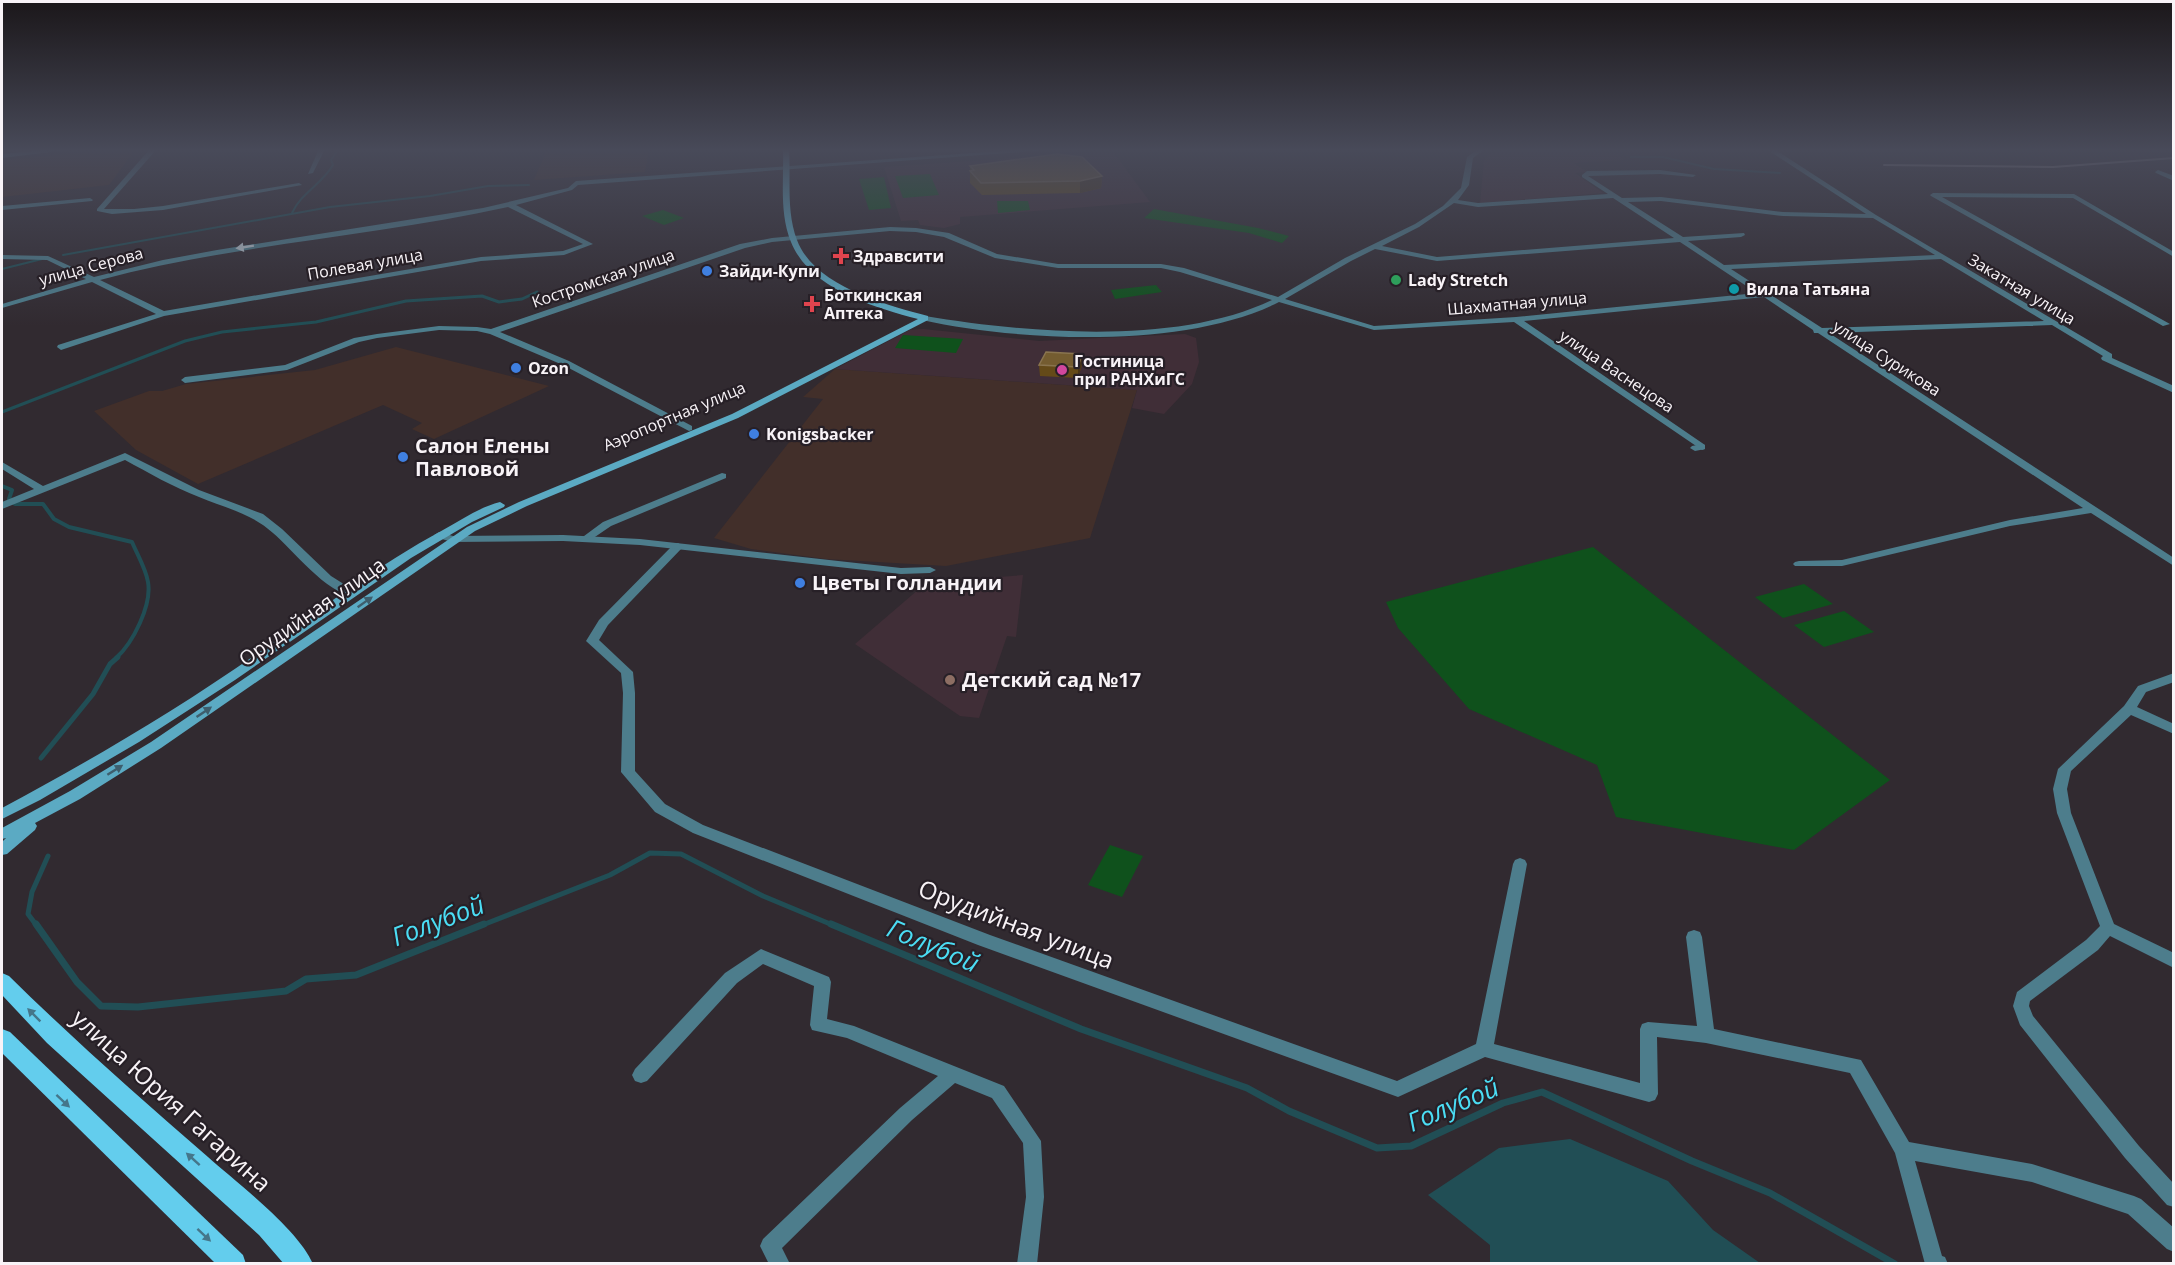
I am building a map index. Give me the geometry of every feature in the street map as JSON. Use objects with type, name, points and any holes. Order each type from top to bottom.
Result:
[{"type":"main road","points":[[790,208],[794,238],[804,258],[838,286],[920,316]]},
{"type":"main road","name":"Аэропортная улица","points":[[439,535],[486,512],[689,428],[784,384],[920,316]]},
{"type":"main road","name":"Аэропортная улица","points":[[453,539],[524,504],[735,416],[920,316]]},
{"type":"main road","name":"Орудийная улица","points":[[2,814],[66,779],[260,658],[439,535]]},
{"type":"main road","name":"Орудийная улица","points":[[2,834],[75,795],[280,662],[453,539]]},
{"type":"main road","points":[[2,805],[66,779]]},
{"type":"main road","points":[[2,850],[15,837],[75,795]]},
{"type":"main road","name":"улица Юрия Гагарина","points":[[2,982],[54,1036],[268,1226],[301,1263]]},
{"type":"main road","points":[[2,1040],[234,1263]]},
{"type":"street","points":[[101,208],[99,210],[109,213],[157,208]]},
{"type":"street","name":"улица Серова","points":[[2,306],[92,280],[206,254],[491,208]]},
{"type":"street","name":"Полевая улица","points":[[61,347],[163,314],[498,257],[564,253],[589,244],[516,208]]},
{"type":"street","points":[[920,316],[1025,331],[1116,332],[1207,322],[1260,308],[1329,269],[1376,247],[1440,208]]},
{"type":"street","name":"улица Сурикова","points":[[1632,208],[2174,563]]},
{"type":"street","points":[[1731,208],[1783,214],[1874,216]]},
{"type":"street","name":"Закатная улица","points":[[1862,208],[2107,357],[2174,390]]},
{"type":"street","points":[[1956,208],[2166,324]]},
{"type":"street","points":[[2094,208],[2174,255]]},
{"type":"street","name":"Шахматная улица","points":[[813,240],[890,229],[931,231],[995,256],[1016,261],[1058,266],[1161,266],[1279,298],[1374,328],[1515,319],[1763,295]]},
{"type":"street","points":[[1376,247],[1437,259],[1741,235]]},
{"type":"street","name":"Костромская улица","points":[[492,332],[723,252],[760,242],[794,238],[813,240]]},
{"type":"street","points":[[2,256],[48,258],[163,314]]},
{"type":"street","points":[[1721,267],[1944,257]]},
{"type":"street","name":"улица Васнецова","points":[[1515,319],[1699,447]]},
{"type":"street","points":[[1817,331],[2052,323]]},
{"type":"street","points":[[185,380],[287,367],[349,343],[377,336],[460,327],[492,332],[566,363],[689,428]]},
{"type":"street","points":[[2,506],[125,456],[196,493],[253,513],[268,523],[314,569],[339,587],[352,593]]},
{"type":"street","points":[[2,465],[42,490]]},
{"type":"street","points":[[585,539],[607,524],[722,476]]},
{"type":"street","points":[[1799,564],[1842,563],[2010,523],[2090,510]]},
{"type":"street","points":[[439,535],[453,539],[585,539],[678,546],[901,571],[930,570]]},
{"type":"street","name":"Орудийная улица","points":[[678,546],[603,623],[592,641],[627,672],[628,771],[660,808],[698,829],[984,940],[1398,1089],[1484,1049]]},
{"type":"street","points":[[2174,677],[2142,689],[2129,709],[2065,769],[2060,789],[2064,813],[2108,928],[2174,962]]},
{"type":"street","points":[[2129,709],[2174,730]]},
{"type":"street","points":[[1520,864],[1484,1049],[1649,1094],[1648,1029],[1706,1035],[1856,1066],[1903,1150],[1934,1262],[1938,1263]]},
{"type":"street","points":[[2108,928],[2092,945],[2023,997],[2021,1006],[2026,1020],[2118,1134],[2174,1198]]},
{"type":"street","points":[[1694,937],[1706,1035]]},
{"type":"street","points":[[640,1075],[731,978],[761,956],[823,982],[818,1024],[848,1031],[998,1092],[1032,1141],[1035,1197],[1027,1263]]},
{"type":"street","points":[[780,1263],[770,1246],[906,1114],[953,1074]]},
{"type":"street","points":[[1903,1150],[2032,1173],[2134,1206],[2174,1242]]},
{"type":"shaded area","points":[[897,208],[1074,208],[960,217],[960,224],[944,228],[920,225],[918,220],[901,221]]},
{"type":"shaded area","points":[[923,329],[1039,341],[1185,334],[1196,338],[1199,362],[1192,384],[1164,414],[1132,408],[1137,390],[835,369],[910,330]]},
{"type":"shaded area","points":[[396,347],[549,386],[434,439],[412,429],[422,423],[383,405],[198,484],[136,450],[94,411],[149,391],[162,391],[186,384],[315,370]]},
{"type":"shaded area","points":[[835,369],[1137,390],[1090,538],[946,566],[826,559],[751,549],[714,538],[823,399],[803,397]]},
{"type":"shaded area","name":"Детский сад №17","points":[[1023,575],[1016,637],[1007,636],[979,718],[960,716],[855,644],[926,583]]},
{"type":"green space","points":[[998,208],[1030,208],[1030,210],[998,213]]},
{"type":"green space","points":[[1154,209],[1289,236],[1282,243],[1249,233],[1144,218]]},
{"type":"green space","points":[[663,210],[684,218],[664,225],[642,216]]},
{"type":"green space","points":[[1156,285],[1162,292],[1115,299],[1111,290]]},
{"type":"green space","points":[[903,335],[963,339],[956,353],[895,348]]},
{"type":"green space","points":[[1593,547],[1890,780],[1794,850],[1616,817],[1597,765],[1469,709],[1398,628],[1386,602]]},
{"type":"green space","points":[[1804,584],[1833,604],[1783,618],[1755,597]]},
{"type":"green space","points":[[1844,611],[1874,632],[1824,647],[1794,625]]},
{"type":"green space","points":[[1110,845],[1143,856],[1122,897],[1088,885]]},
{"type":"water","points":[[1570,1139],[1668,1181],[1713,1230],[1760,1263],[1490,1263],[1490,1245],[1428,1195],[1499,1148]]},
{"type":"building","points":[[1046,352],[1082,354],[1078,367],[1039,365]]},
{"type":"waterway","points":[[292,213],[295,208]]},
{"type":"waterway","points":[[63,255],[324,208]]},
{"type":"waterway","points":[[2,269],[42,259]]},
{"type":"waterway","points":[[2,412],[185,341],[222,332],[316,322],[406,301],[482,296],[499,302],[522,299],[537,292]]},
{"type":"waterway","name":"Голубой","points":[[2,486],[12,490],[9,499],[15,504],[43,504],[54,519],[69,527],[132,542],[147,577],[147,601],[135,633],[116,658]]},
{"type":"waterway","name":"Голубой","points":[[41,758],[93,694],[110,664],[118,657]]},
{"type":"waterway","name":"Голубой","points":[[480,926],[610,875],[650,853],[681,854],[763,896],[835,926]]},
{"type":"waterway","name":"Голубой","points":[[37,926],[28,914],[32,892],[48,856]]},
{"type":"waterway","name":"Голубой","points":[[36,924],[77,982],[101,1006],[138,1007],[286,991],[306,979],[356,975],[484,924]]},
{"type":"waterway","name":"Голубой","points":[[831,924],[1081,1029],[1247,1088],[1289,1111],[1377,1148],[1411,1146],[1503,1103],[1542,1092],[1692,1161],[1770,1193],[1895,1264]]},
{"type":"place","name":"Здравсити","points":[[841,256]]},
{"type":"place","name":"Зайди-Купи","points":[[707,271]]},
{"type":"place","name":"Lady Stretch","points":[[1396,280]]},
{"type":"place","name":"Вилла Татьяна","points":[[1734,289]]},
{"type":"place","name":"Боткинская Аптека","points":[[812,304]]},
{"type":"place","name":"Ozon","points":[[516,368]]},
{"type":"place","name":"Гостиница при РАНХиГС","points":[[1062,370]]},
{"type":"place","name":"Konigsbacker","points":[[754,434]]},
{"type":"place","name":"Салон Елены Павловой","points":[[403,457]]},
{"type":"place","name":"Цветы Голландии","points":[[800,583]]},
{"type":"place","name":"Детский сад №17","points":[[950,680]]}]
